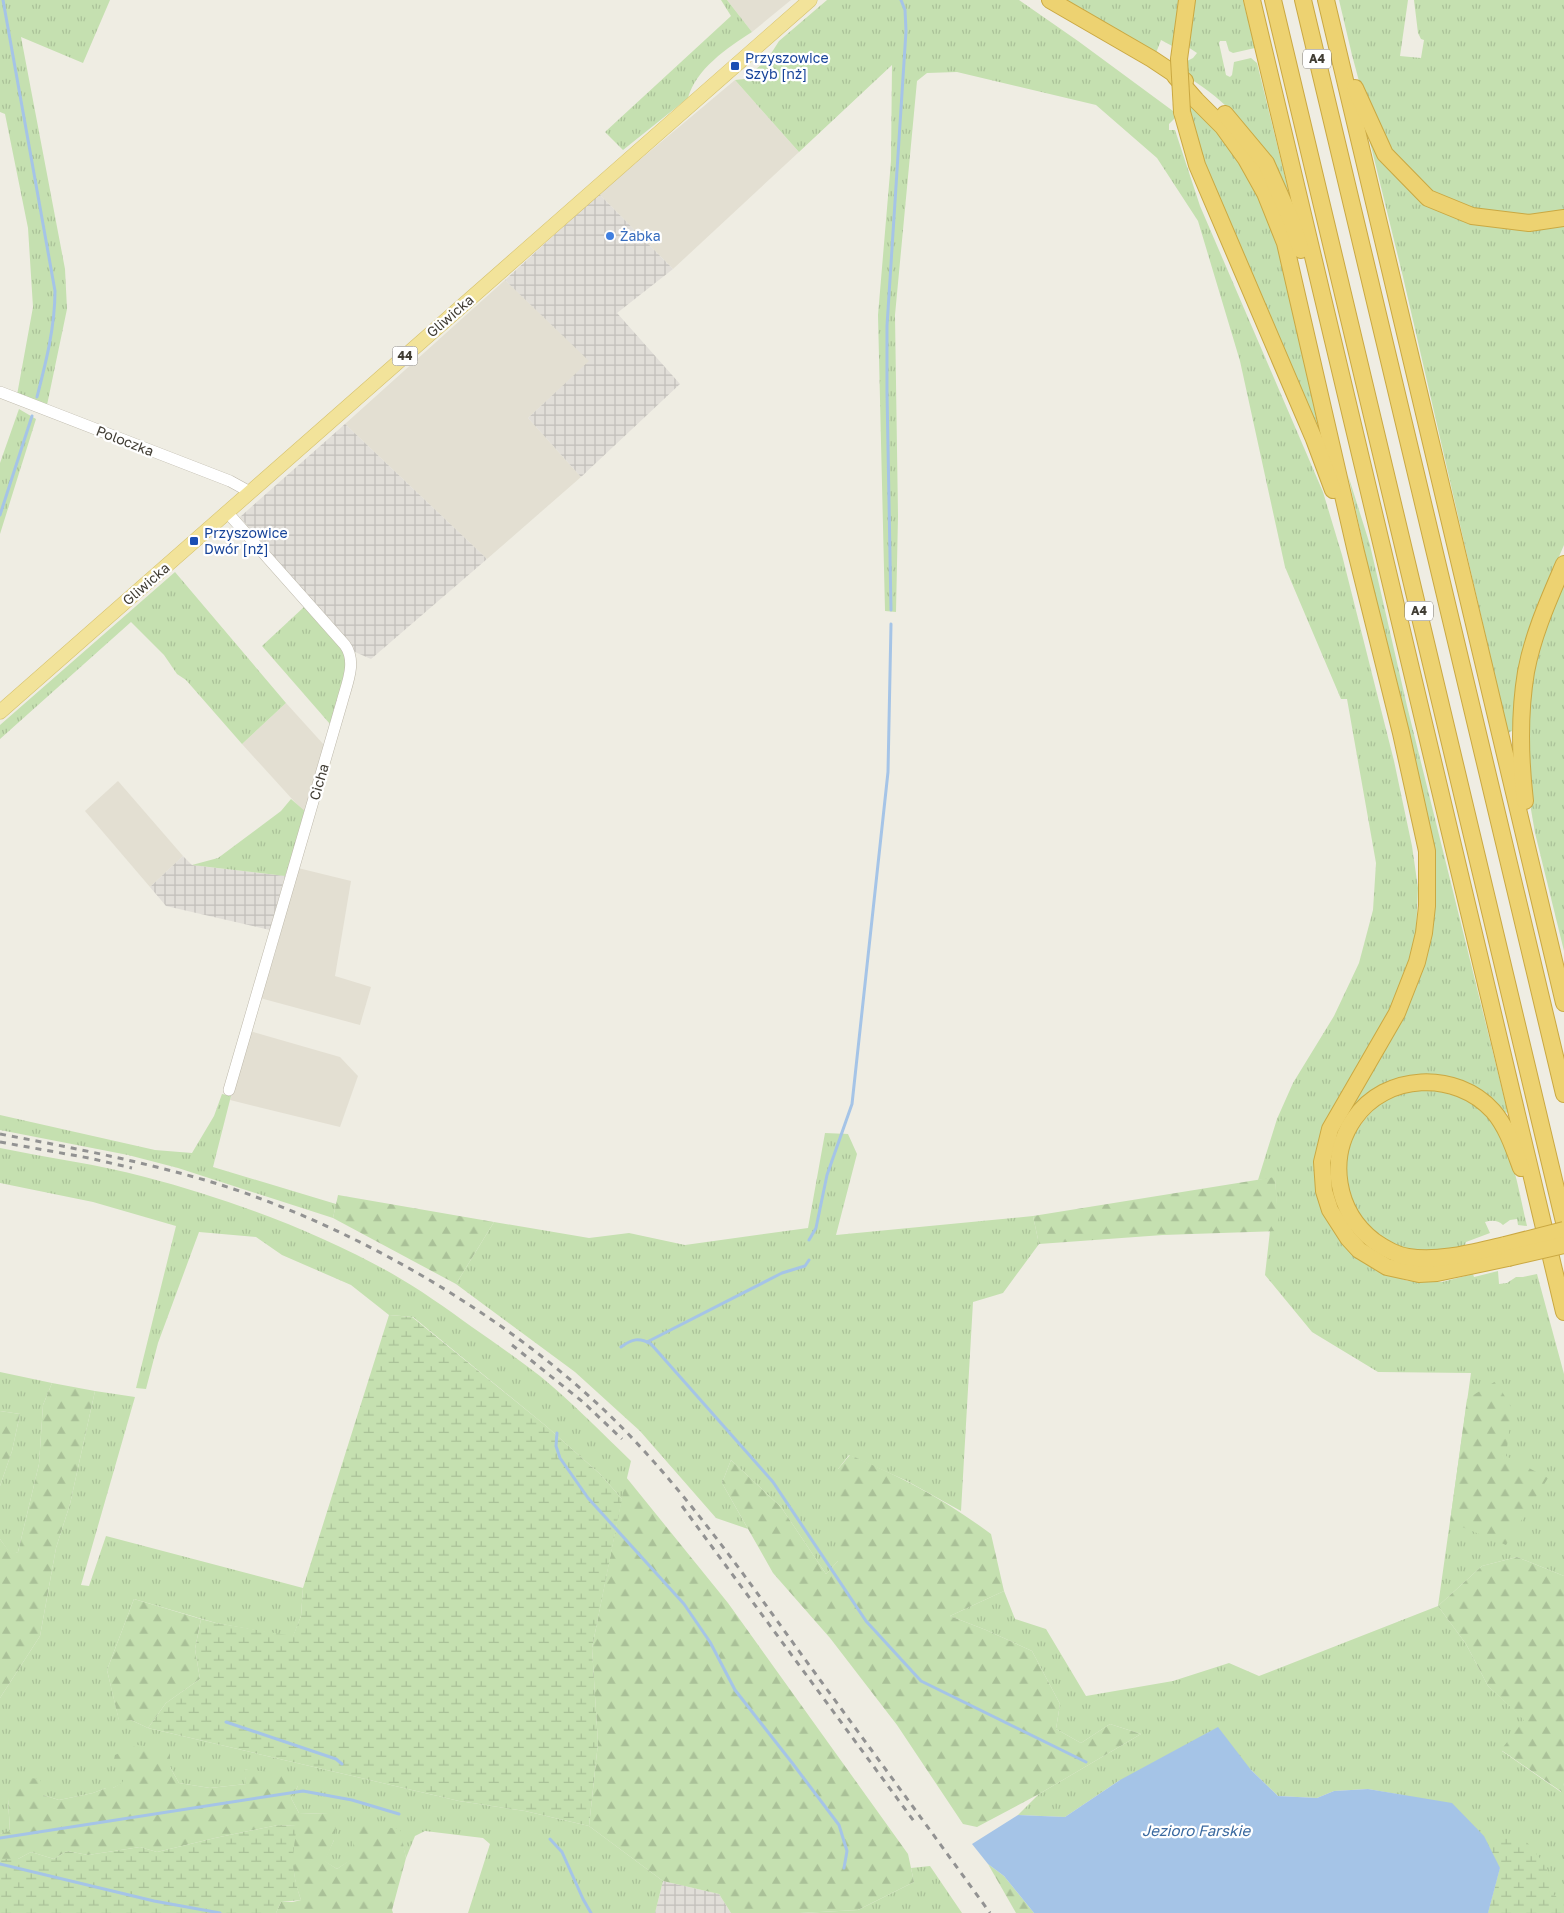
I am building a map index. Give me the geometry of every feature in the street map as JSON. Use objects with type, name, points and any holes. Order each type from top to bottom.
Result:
[{"type":"highway","points":[[1050,0],[1176,66],[1225,115],[1266,164],[1292,222],[1335,350]]},
{"type":"highway","points":[[1187,0],[1176,66],[1182,112],[1197,165],[1314,439],[1356,552]]},
{"type":"highway","points":[[1252,0],[1564,1312]]},
{"type":"highway","name":"A4","points":[[1273,0],[1564,1222]]},
{"type":"highway","name":"A4","points":[[1303,0],[1564,1094]]},
{"type":"highway","points":[[1326,0],[1564,1003]]},
{"type":"highway","points":[[1336,43],[1385,154],[1428,198],[1472,216],[1529,223],[1564,218]]},
{"type":"highway","points":[[1176,66],[1196,100],[1223,126],[1246,159],[1265,193],[1285,243],[1356,552],[1422,821],[1427,851],[1427,906],[1424,933],[1417,962],[1396,1014],[1330,1129],[1322,1162],[1324,1191],[1330,1210],[1348,1238],[1359,1250],[1387,1267],[1419,1274],[1437,1273],[1507,1251],[1564,1230]]},
{"type":"highway","points":[[1534,875],[1522,776],[1523,704],[1526,672],[1543,612],[1564,564]]},
{"type":"highway","points":[[1543,1224],[1509,1137],[1492,1111],[1474,1095],[1451,1085],[1438,1082],[1421,1082],[1397,1086],[1368,1102],[1347,1131],[1338,1161],[1338,1175],[1345,1206],[1360,1228],[1380,1245],[1406,1257],[1425,1259],[1564,1245]]},
{"type":"main road","name":"Gliwicka","points":[[0,712],[810,0]]},
{"type":"street","name":"Poloczka","points":[[0,392],[230,481],[250,492]]},
{"type":"street","name":"Cicha","points":[[227,512],[345,645],[351,658],[350,672],[339,711],[229,1090]]},
{"type":"shaded area","points":[[727,0],[791,0],[752,32]]},
{"type":"shaded area","points":[[735,80],[799,152],[673,269],[599,194]]},
{"type":"shaded area","points":[[599,194],[673,269],[617,313],[680,384],[581,477],[528,418],[589,361],[505,280]]},
{"type":"shaded area","points":[[505,280],[590,361],[528,418],[581,477],[487,559],[345,424]]},
{"type":"shaded area","points":[[345,424],[487,559],[371,659],[355,652],[240,517]]},
{"type":"shaded area","points":[[286,703],[325,746],[307,813],[303,811],[242,744]]},
{"type":"shaded area","points":[[118,781],[183,856],[150,887],[85,811]]},
{"type":"shaded area","points":[[183,856],[192,865],[285,876],[270,930],[166,906],[150,887]]},
{"type":"shaded area","points":[[298,868],[351,881],[335,976],[371,987],[360,1025],[260,998],[275,954]]},
{"type":"shaded area","points":[[250,1031],[340,1057],[358,1076],[340,1127],[230,1100]]},
{"type":"shaded area","points":[[663,1881],[719,1894],[731,1913],[655,1913]]},
{"type":"green space","points":[[0,0],[110,0],[83,63],[21,37],[65,269],[67,309],[47,405],[17,395],[33,307],[28,228],[5,114],[0,112]]},
{"type":"green space","points":[[721,0],[727,0],[752,32],[723,52],[705,69],[692,87],[688,98],[623,150],[605,132],[731,16]]},
{"type":"green space","points":[[827,0],[1019,0],[1173,111],[1175,118],[1169,124],[1169,130],[1175,130],[1200,206],[1323,492],[1342,555],[1394,761],[1412,846],[1418,888],[1416,934],[1401,988],[1330,1116],[1318,1196],[1376,1270],[1408,1281],[1442,1282],[1473,1274],[1474,1277],[1498,1271],[1499,1284],[1507,1283],[1516,1277],[1537,1274],[1564,1374],[1564,1576],[1517,1557],[1482,1566],[1438,1606],[1471,1373],[1378,1372],[1312,1332],[1265,1275],[1270,1231],[1278,1231],[1275,1178],[1258,1180],[1277,1119],[1293,1083],[1334,1016],[1359,963],[1373,910],[1376,863],[1347,699],[1341,699],[1285,567],[1240,361],[1198,221],[1157,158],[1096,105],[957,72],[927,73],[917,81],[895,315],[898,516],[896,612],[885,611],[878,315],[891,161],[892,65],[799,152],[735,80],[744,79],[767,60],[779,41]]},
{"type":"green space","points":[[1064,0],[1181,0],[1174,47],[1161,40],[1156,53]]},
{"type":"green space","points":[[1193,0],[1243,0],[1255,48],[1233,53],[1229,51],[1226,41],[1220,41],[1226,75],[1230,77],[1232,75],[1234,62],[1251,58],[1257,63],[1289,193],[1287,194],[1246,128],[1220,101],[1186,76],[1185,62],[1193,58],[1197,53],[1185,45]]},
{"type":"green space","points":[[1339,0],[1408,0],[1400,56],[1421,58],[1424,40],[1421,39],[1418,33],[1414,0],[1564,0],[1564,213],[1534,218],[1485,213],[1435,193],[1416,179],[1394,157],[1363,96]]},
{"type":"green space","points":[[1187,99],[1223,138],[1258,192],[1282,255],[1329,461],[1201,159]]},
{"type":"green space","points":[[1369,138],[1447,213],[1564,224],[1564,545],[1539,603],[1521,658],[1512,731],[1508,733],[1403,277]]},
{"type":"green space","points":[[19,409],[36,419],[0,534],[0,463]]},
{"type":"green space","points":[[1348,475],[1370,545],[1407,706],[1508,1113],[1504,1112],[1489,1096],[1472,1085],[1452,1077],[1430,1074],[1406,1077],[1350,1112],[1347,1110],[1431,920],[1385,644]]},
{"type":"green space","points":[[175,572],[286,703],[242,744],[186,680],[177,674],[164,655],[131,622],[0,739],[0,725]]},
{"type":"green space","points":[[1564,580],[1564,951],[1535,833],[1528,792],[1525,750],[1533,676],[1542,635]]},
{"type":"green space","points":[[304,607],[347,653],[347,672],[330,724],[262,646]]},
{"type":"green space","points":[[291,799],[307,813],[285,876],[192,865],[218,858],[281,811]]},
{"type":"green space","points":[[1435,1088],[1465,1098],[1478,1106],[1490,1116],[1498,1127],[1518,1184],[1527,1226],[1518,1225],[1517,1219],[1510,1220],[1503,1225],[1495,1221],[1485,1222],[1490,1233],[1466,1242],[1464,1248],[1434,1253],[1411,1250],[1389,1242],[1376,1235],[1360,1218],[1350,1196],[1346,1172],[1348,1149],[1355,1133],[1371,1112],[1390,1097],[1409,1090]]},
{"type":"green space","points":[[222,1094],[231,1096],[213,1167],[336,1204],[333,1218],[178,1168],[128,1155],[0,1130],[0,1115],[155,1150],[192,1153],[214,1116]]},
{"type":"green space","points":[[825,1133],[848,1134],[857,1154],[836,1235],[1033,1216],[1039,1244],[1003,1293],[973,1302],[961,1511],[907,1481],[849,1455],[838,1469],[838,1561],[826,1574],[781,1507],[731,1460],[722,1483],[748,1529],[716,1518],[640,1431],[575,1372],[456,1284],[494,1222],[589,1238],[629,1233],[685,1245],[808,1228]]},
{"type":"green space","points":[[0,1148],[127,1172],[208,1195],[271,1217],[332,1243],[391,1273],[442,1306],[540,1376],[631,1461],[622,1499],[600,1474],[546,1426],[413,1317],[389,1315],[351,1285],[282,1255],[256,1237],[199,1232],[158,1343],[146,1389],[136,1388],[176,1226],[93,1202],[0,1183]]},
{"type":"green space","points":[[1275,1177],[1279,1231],[1163,1235],[1039,1244],[1033,1216]]},
{"type":"green space","points":[[338,1195],[494,1222],[456,1284],[333,1218]]},
{"type":"green space","points":[[389,1315],[412,1317],[546,1426],[600,1474],[622,1499],[592,1648],[598,1743],[589,1826],[525,1811],[459,1801],[148,1728],[166,1703],[200,1679],[195,1649],[201,1619],[293,1636],[301,1616],[303,1588]]},
{"type":"green space","points":[[0,1372],[52,1383],[43,1405],[39,1464],[18,1552],[11,1555],[0,1539],[0,1486],[12,1451],[20,1414],[0,1411]]},
{"type":"green space","points":[[1496,1381],[1512,1409],[1506,1456],[1548,1478],[1506,1545],[1450,1522],[1467,1399]]},
{"type":"green space","points":[[52,1383],[95,1391],[70,1504],[56,1548],[40,1636],[0,1698],[0,1539],[11,1554],[18,1552],[39,1464],[43,1405]]},
{"type":"green space","points":[[95,1391],[135,1397],[81,1585],[89,1586],[106,1536],[303,1588],[301,1616],[293,1637],[216,1623],[134,1599],[107,1670],[119,1720],[131,1720],[148,1728],[459,1801],[525,1811],[589,1826],[663,1881],[655,1913],[468,1913],[490,1844],[483,1838],[425,1831],[415,1836],[406,1858],[399,1829],[337,1869],[324,1861],[334,1840],[328,1814],[299,1813],[291,1798],[298,1786],[245,1769],[246,1784],[210,1788],[179,1783],[170,1767],[123,1771],[123,1783],[113,1788],[106,1788],[93,1793],[59,1800],[43,1795],[8,1799],[10,1832],[0,1834],[0,1698],[40,1636],[56,1548],[70,1504]]},
{"type":"green space","points":[[0,1411],[20,1414],[12,1451],[0,1486]]},
{"type":"green space","points":[[850,1455],[923,1490],[991,1534],[1004,1591],[950,1616],[1032,1651],[1060,1704],[1056,1729],[1081,1743],[1110,1724],[1141,1734],[1039,1794],[977,1827],[963,1824],[897,1725],[830,1638],[773,1573],[722,1483],[731,1460],[781,1507],[826,1574],[838,1561],[838,1469]]},
{"type":"green space","points":[[626,1477],[728,1603],[908,1854],[914,1882],[858,1910],[800,1913],[731,1913],[719,1894],[663,1881],[589,1826],[598,1743],[592,1648]]},
{"type":"green space","points":[[1517,1557],[1564,1576],[1564,1783],[1562,1792],[1501,1750],[1524,1720],[1488,1686],[1466,1644],[1438,1606],[1482,1566]]},
{"type":"green space","points":[[1004,1591],[1015,1619],[1046,1629],[1086,1696],[1173,1681],[1229,1663],[1259,1676],[1438,1606],[1466,1644],[1488,1686],[1525,1720],[1502,1751],[1561,1792],[1564,1783],[1564,1913],[1488,1913],[1500,1868],[1402,1795],[1368,1789],[1334,1791],[1317,1798],[1278,1796],[1251,1770],[1120,1780],[1065,1817],[1018,1815],[1039,1794],[1141,1734],[1110,1724],[1081,1743],[1056,1729],[1060,1704],[1032,1651],[950,1616]]},
{"type":"green space","points":[[134,1599],[201,1619],[195,1649],[200,1679],[166,1703],[148,1728],[131,1720],[119,1721],[107,1670]]},
{"type":"green space","points":[[137,1745],[170,1750],[170,1767],[179,1783],[210,1788],[246,1784],[244,1769],[296,1776],[298,1786],[291,1798],[299,1813],[329,1814],[336,1826],[334,1840],[325,1861],[337,1869],[350,1860],[358,1824],[400,1829],[406,1858],[392,1910],[393,1913],[276,1913],[281,1902],[301,1900],[296,1885],[292,1860],[296,1826],[278,1825],[157,1852],[140,1847],[88,1855],[67,1851],[54,1859],[31,1852],[18,1859],[0,1859],[0,1834],[10,1831],[8,1799],[20,1777],[40,1779],[43,1795],[59,1800],[93,1793],[106,1788],[113,1788],[123,1782],[123,1771],[113,1764],[115,1755]]},
{"type":"green space","points":[[278,1825],[297,1826],[293,1863],[295,1880],[301,1900],[281,1902],[276,1913],[0,1913],[0,1859],[18,1859],[31,1852],[54,1859],[67,1851],[88,1855],[140,1847],[157,1852]]},
{"type":"green space","points":[[1484,1836],[1526,1841],[1546,1866],[1553,1894],[1564,1903],[1564,1913],[1488,1913],[1500,1868]]},
{"type":"green space","points":[[988,1864],[1004,1876],[1034,1913],[1016,1913]]},
{"type":"green space","points":[[930,1866],[962,1913],[800,1913],[858,1910],[914,1882],[911,1868]]},
{"type":"water","name":"Jezioro Farskie","points":[[1218,1727],[1251,1770],[1278,1796],[1317,1798],[1334,1791],[1368,1789],[1452,1803],[1484,1836],[1500,1868],[1488,1913],[1034,1913],[1004,1876],[988,1864],[972,1844],[1018,1815],[1065,1817],[1120,1780]]},
{"type":"waterway","points":[[3,0],[55,291],[52,331],[37,397]]},
{"type":"waterway","points":[[891,610],[887,326],[906,31],[905,10],[901,0]]},
{"type":"waterway","points":[[0,515],[32,416]]},
{"type":"waterway","points":[[809,1240],[816,1228],[827,1175],[852,1104],[888,772],[891,624]]},
{"type":"waterway","points":[[647,1342],[782,1273],[805,1266],[809,1260]]},
{"type":"waterway","points":[[621,1347],[636,1340],[643,1340],[651,1344],[773,1482],[866,1621],[921,1681],[1086,1762]]},
{"type":"waterway","points":[[557,1433],[556,1446],[560,1458],[588,1498],[684,1604],[710,1642],[735,1690],[839,1825],[847,1851],[844,1868]]},
{"type":"waterway","points":[[226,1722],[336,1759],[342,1764]]},
{"type":"waterway","points":[[0,1838],[303,1791],[352,1800],[399,1814]]},
{"type":"waterway","points":[[550,1839],[562,1852],[591,1913]]},
{"type":"waterway","points":[[0,1864],[154,1901],[220,1913]]},
{"type":"railway","points":[[0,1134],[137,1162],[218,1184],[273,1204],[330,1228],[386,1256],[441,1287],[495,1322],[545,1359],[592,1399],[634,1440],[698,1515],[758,1594],[990,1913]]},
{"type":"railway","points":[[0,1142],[89,1158],[132,1168]]},
{"type":"railway","points":[[512,1345],[583,1402],[622,1439]]},
{"type":"railway","points":[[682,1506],[916,1824]]},
{"type":"place","name":"Przyszowice Szyb [nż]","points":[[735,66]]},
{"type":"place","name":"Żabka","points":[[610,236]]},
{"type":"place","name":"Przyszowice Dwór [nż]","points":[[194,541]]}]
